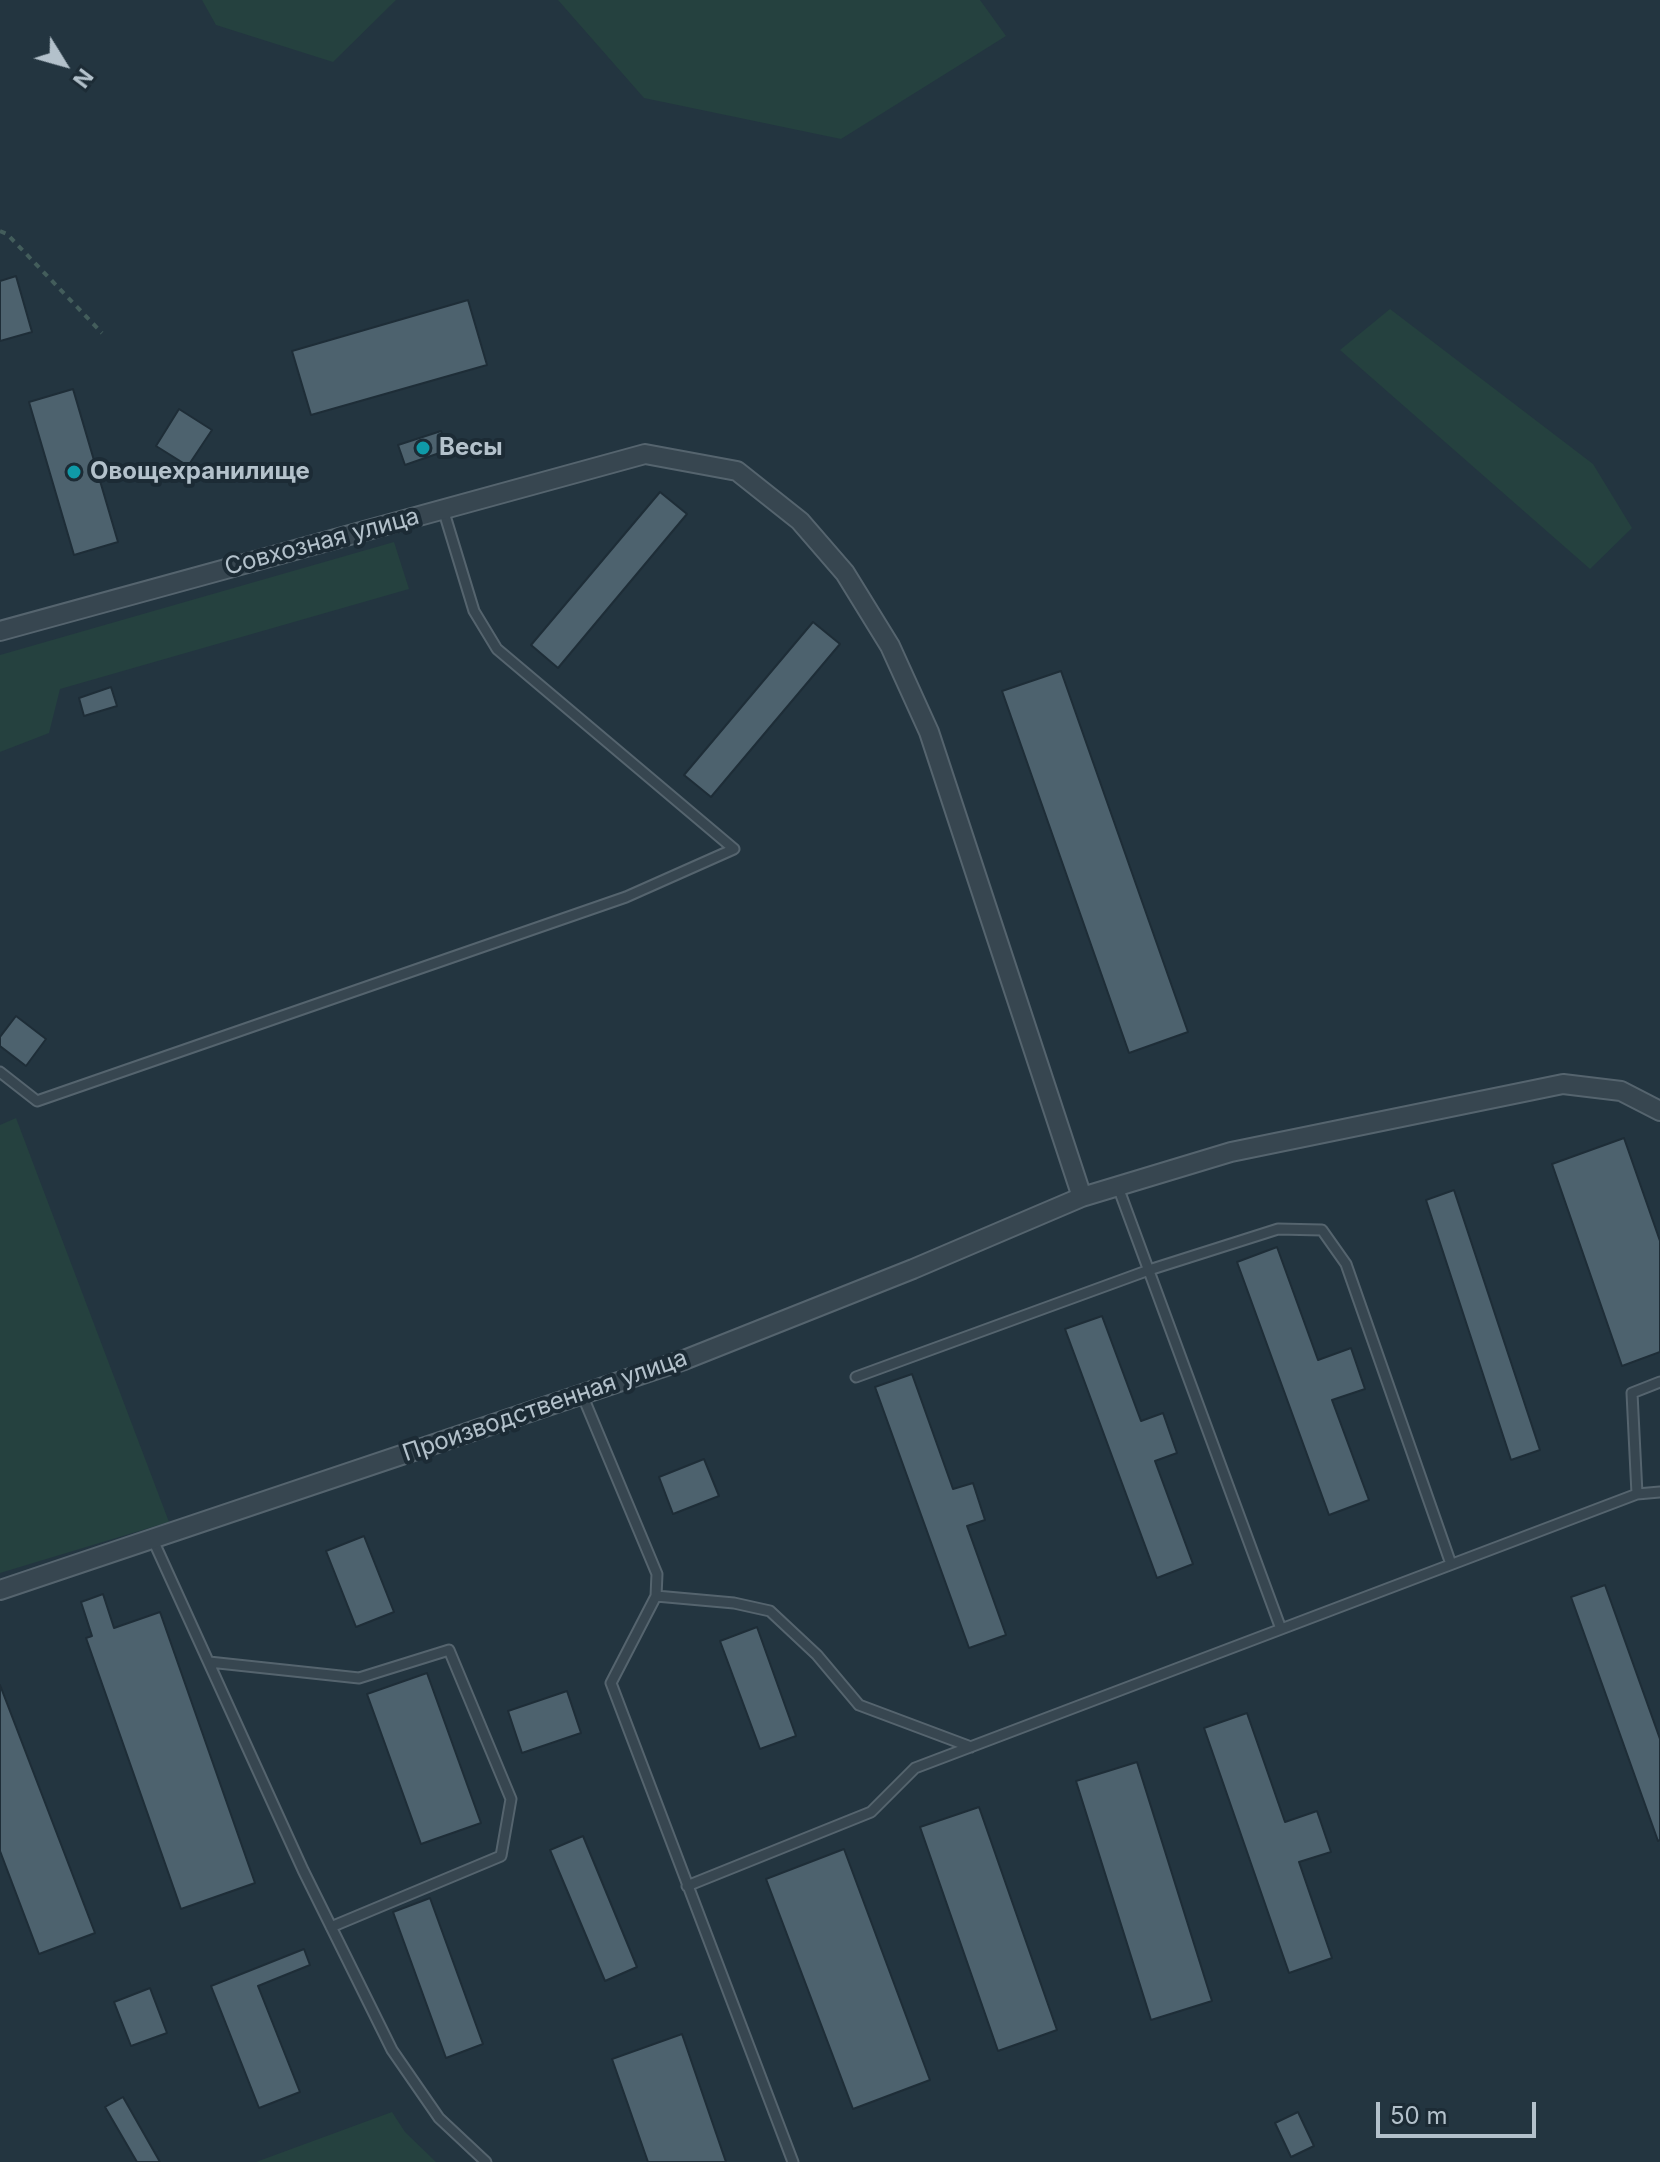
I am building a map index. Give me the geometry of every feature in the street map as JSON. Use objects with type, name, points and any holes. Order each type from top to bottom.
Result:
[{"type":"street","name":"Совхозная улица","points":[[0,631],[645,454],[737,471],[800,521],[845,573],[890,646],[929,732],[1082,1197]]},
{"type":"street","name":"Производственная улица","points":[[0,1590],[581,1392],[684,1360],[913,1269],[1082,1197],[1231,1152],[1563,1084],[1621,1091],[1660,1111]]},
{"type":"lane","points":[[0,1072],[37,1101],[626,897],[734,849],[497,649],[474,611],[443,509]]},
{"type":"lane","points":[[1118,1187],[1281,1629]]},
{"type":"lane","points":[[856,1377],[1149,1270],[1278,1229],[1322,1230],[1346,1264],[1451,1564]]},
{"type":"lane","points":[[1637,1494],[1632,1393],[1660,1382]]},
{"type":"lane","points":[[581,1392],[657,1574],[656,1596],[611,1683],[793,2162]]},
{"type":"lane","points":[[687,1886],[871,1812],[915,1768],[1637,1494],[1660,1492]]},
{"type":"lane","points":[[153,1540],[331,1927],[392,2050],[439,2118],[486,2162]]},
{"type":"lane","points":[[656,1596],[734,1603],[770,1611],[817,1655],[859,1705],[971,1747]]},
{"type":"lane","points":[[209,1662],[359,1678],[449,1650],[511,1799],[501,1856],[331,1927]]},
{"type":"path","points":[[0,231],[7,234],[102,333]]},
{"type":"green space","points":[[202,0],[396,0],[333,62],[216,25]]},
{"type":"green space","points":[[558,0],[980,0],[1006,36],[841,139],[644,98]]},
{"type":"green space","points":[[1390,309],[1593,464],[1632,528],[1590,569],[1340,350]]},
{"type":"green space","points":[[394,542],[409,589],[60,689],[49,733],[0,752],[0,655]]},
{"type":"green space","points":[[16,1118],[169,1522],[0,1573],[0,1125]]},
{"type":"green space","points":[[392,2112],[405,2132],[436,2162],[256,2162]]},
{"type":"building","points":[[16,276],[32,332],[0,341],[0,281]]},
{"type":"building","points":[[468,300],[487,365],[311,415],[292,351]]},
{"type":"building","name":"Овощехранилище","points":[[73,389],[118,542],[74,555],[29,402]]},
{"type":"building","points":[[179,409],[212,430],[188,466],[156,446]]},
{"type":"building","name":"Весы","points":[[441,431],[448,450],[405,465],[398,445]]},
{"type":"building","points":[[660,492],[687,514],[558,668],[531,645]]},
{"type":"building","points":[[813,622],[840,644],[711,797],[684,775]]},
{"type":"building","points":[[1061,671],[1188,1032],[1129,1053],[1002,691]]},
{"type":"building","points":[[111,687],[117,706],[84,716],[79,698]]},
{"type":"building","points":[[16,1016],[46,1039],[26,1066],[0,1046],[0,1037]]},
{"type":"building","points":[[1624,1138],[1660,1241],[1660,1352],[1622,1366],[1552,1164]]},
{"type":"building","points":[[1454,1190],[1540,1450],[1511,1460],[1426,1200]]},
{"type":"building","points":[[1277,1247],[1318,1360],[1351,1348],[1365,1389],[1332,1400],[1369,1500],[1329,1515],[1237,1262]]},
{"type":"building","points":[[1102,1316],[1141,1421],[1163,1413],[1177,1453],[1155,1461],[1193,1564],[1157,1578],[1065,1329]]},
{"type":"building","points":[[912,1374],[953,1489],[973,1483],[985,1520],[967,1526],[1006,1635],[969,1648],[875,1387]]},
{"type":"building","points":[[704,1459],[719,1496],[673,1514],[659,1477]]},
{"type":"building","points":[[364,1536],[394,1612],[356,1627],[326,1551]]},
{"type":"building","points":[[1605,1585],[1660,1739],[1658,1841],[1571,1597]]},
{"type":"building","points":[[103,1594],[114,1628],[160,1612],[255,1883],[181,1909],[86,1638],[92,1636],[81,1602]]},
{"type":"building","points":[[757,1627],[796,1736],[760,1749],[720,1641]]},
{"type":"building","points":[[427,1673],[481,1823],[421,1844],[367,1694]]},
{"type":"building","points":[[0,1685],[95,1933],[39,1954],[0,1851]]},
{"type":"building","points":[[567,1691],[581,1733],[522,1753],[508,1711]]},
{"type":"building","points":[[1247,1713],[1285,1822],[1317,1811],[1331,1852],[1299,1862],[1332,1958],[1289,1973],[1204,1728]]},
{"type":"building","points":[[1137,1762],[1212,2001],[1151,2020],[1076,1781]]},
{"type":"building","points":[[979,1807],[1057,2030],[998,2051],[920,1827]]},
{"type":"building","points":[[583,1836],[637,1967],[605,1981],[550,1850]]},
{"type":"building","points":[[844,1849],[930,2080],[853,2109],[766,1879]]},
{"type":"building","points":[[430,1898],[483,2044],[446,2058],[393,1912]]},
{"type":"building","points":[[304,1949],[310,1965],[258,1986],[300,2092],[259,2108],[211,1986]]},
{"type":"building","points":[[150,1988],[167,2033],[131,2046],[114,2002]]},
{"type":"building","points":[[682,2034],[726,2162],[648,2162],[612,2059]]},
{"type":"building","points":[[123,2097],[160,2162],[137,2162],[105,2107]]},
{"type":"building","points":[[1298,2112],[1314,2146],[1291,2157],[1275,2123]]},
{"type":"place","name":"Весы","points":[[423,448]]},
{"type":"place","name":"Овощехранилище","points":[[74,472]]}]
